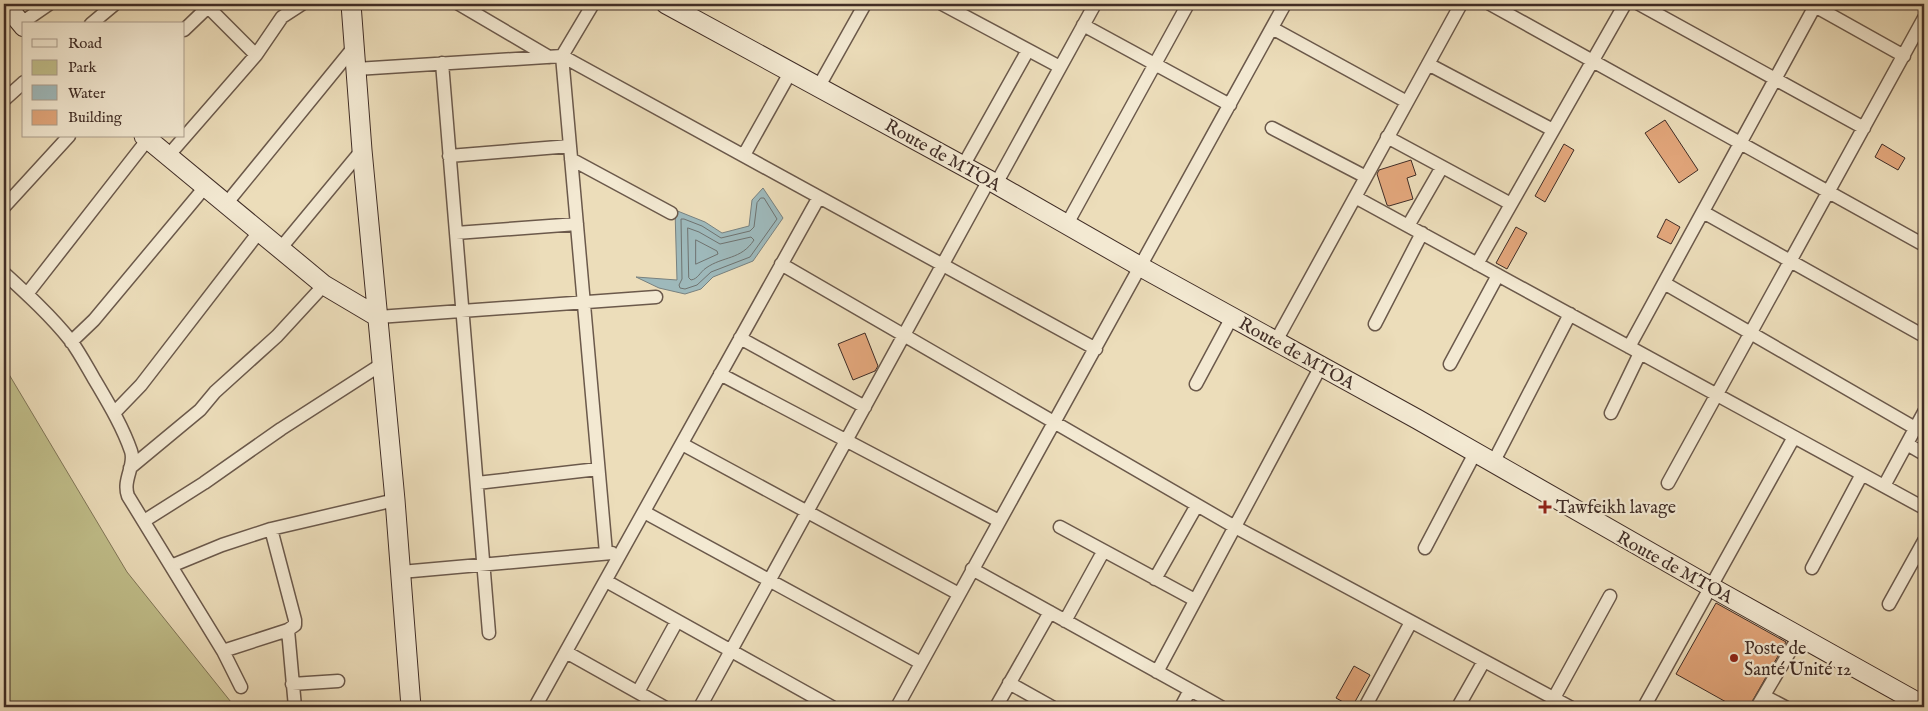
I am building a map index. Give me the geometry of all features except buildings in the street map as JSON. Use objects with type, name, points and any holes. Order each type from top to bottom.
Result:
[{"type":"street","points":[[4,4],[22,26]]},
{"type":"street","points":[[27,22],[49,4]]},
{"type":"street","points":[[94,22],[115,4]]},
{"type":"street","points":[[185,136],[256,54],[282,17],[302,4]]},
{"type":"street","points":[[351,4],[362,150],[395,500],[411,707]]},
{"type":"street","points":[[459,4],[549,57]]},
{"type":"street","points":[[593,4],[562,56],[606,553]]},
{"type":"street","name":"Route de MTOA","points":[[666,4],[993,182],[1924,706]]},
{"type":"street","points":[[819,86],[864,4]]},
{"type":"street","points":[[942,4],[1060,67]]},
{"type":"street","points":[[700,707],[943,265],[1095,4]]},
{"type":"street","points":[[1067,224],[1188,4]]},
{"type":"street","points":[[897,707],[1285,4]]},
{"type":"street","points":[[1276,342],[1460,4]]},
{"type":"street","points":[[1490,4],[1924,245]]},
{"type":"street","points":[[1477,264],[1625,4]]},
{"type":"street","points":[[1639,4],[1864,128]]},
{"type":"street","points":[[185,29],[207,5],[256,54]]},
{"type":"street","points":[[1611,413],[1635,350],[1664,283],[1776,79],[1813,5],[1904,56]]},
{"type":"street","points":[[1668,483],[1924,18]]},
{"type":"street","points":[[1083,25],[1230,105]]},
{"type":"street","points":[[1272,28],[1407,102]]},
{"type":"street","points":[[226,204],[354,47]]},
{"type":"street","points":[[963,166],[1028,50]]},
{"type":"street","points":[[356,69],[562,56],[1096,349]]},
{"type":"street","points":[[442,63],[489,633]]},
{"type":"street","points":[[1428,64],[1553,130]]},
{"type":"street","points":[[744,156],[791,71]]},
{"type":"street","points":[[4,100],[22,84]]},
{"type":"street","points":[[1272,128],[1366,178]]},
{"type":"street","points":[[1388,137],[1511,204]]},
{"type":"street","points":[[4,207],[68,138]]},
{"type":"street","points":[[27,294],[146,138],[324,285],[378,317],[656,297]]},
{"type":"street","points":[[168,156],[184,138]]},
{"type":"street","points":[[449,156],[570,146]]},
{"type":"street","points":[[280,249],[362,150]]},
{"type":"street","points":[[571,159],[671,213]]},
{"type":"street","points":[[1408,226],[1442,167]]},
{"type":"street","points":[[72,342],[100,313],[205,187]]},
{"type":"street","points":[[535,707],[819,197]]},
{"type":"street","points":[[1355,197],[1924,508]]},
{"type":"street","points":[[1703,212],[1924,336]]},
{"type":"street","points":[[456,233],[577,224]]},
{"type":"street","points":[[114,413],[141,385],[259,232]]},
{"type":"street","points":[[1375,324],[1422,233]]},
{"type":"street","points":[[781,264],[1235,527],[1484,661],[1551,703],[1570,707]]},
{"type":"street","points":[[4,273],[27,294],[72,342],[114,413],[132,452],[126,491],[223,651],[241,688]]},
{"type":"street","points":[[1450,364],[1498,275]]},
{"type":"street","points":[[1664,283],[1915,428]]},
{"type":"street","points":[[130,468],[200,410],[215,392],[277,336],[324,285]]},
{"type":"street","points":[[1493,463],[1570,314]]},
{"type":"street","points":[[1196,384],[1232,317]]},
{"type":"street","points":[[740,338],[865,407]]},
{"type":"street","points":[[144,521],[382,364]]},
{"type":"street","points":[[1157,672],[1321,366]]},
{"type":"street","points":[[720,374],[999,521]]},
{"type":"street","points":[[1884,486],[1924,412]]},
{"type":"street","points":[[1644,707],[1794,437]]},
{"type":"street","points":[[682,444],[959,594]]},
{"type":"street","points":[[1906,444],[1924,454]]},
{"type":"street","points":[[1425,548],[1475,453]]},
{"type":"street","points":[[477,483],[598,469]]},
{"type":"street","points":[[1812,568],[1862,474]]},
{"type":"street","points":[[171,566],[222,545],[271,529],[395,500]]},
{"type":"street","points":[[1155,579],[1197,505]]},
{"type":"street","points":[[644,512],[921,663]]},
{"type":"street","points":[[1060,527],[1103,552],[1195,600]]},
{"type":"street","points":[[223,651],[288,630],[295,625],[296,620],[271,529]]},
{"type":"street","points":[[1889,604],[1924,541]]},
{"type":"street","points":[[401,572],[622,552]]},
{"type":"street","points":[[1065,621],[1103,552]]},
{"type":"street","points":[[972,569],[1221,707]]},
{"type":"street","points":[[606,581],[832,707]]},
{"type":"street","points":[[1551,703],[1610,596]]},
{"type":"street","points":[[996,707],[1050,612]]},
{"type":"street","points":[[638,692],[677,621]]},
{"type":"street","points":[[1366,707],[1412,622]]},
{"type":"street","points":[[288,630],[295,707]]},
{"type":"street","points":[[1784,707],[1760,702],[1798,636]]},
{"type":"street","points":[[566,652],[664,707]]},
{"type":"street","points":[[1458,707],[1484,661]]},
{"type":"street","points":[[292,684],[338,681]]},
{"type":"street","points":[[1009,684],[1052,707]]},
{"type":"street","points":[[1181,707],[1190,690]]},
{"type":"green space","points":[[4,366],[127,572],[235,707],[4,707]]},
{"type":"water","points":[[763,188],[783,218],[753,261],[713,277],[701,289],[685,294],[659,288],[636,277],[677,280],[675,210],[705,222],[722,233],[749,226],[752,200]]},
{"type":"place","name":"Tawfeikh lavage","points":[[1545,507]]},
{"type":"place","name":"Poste de Santé Unité 12","points":[[1734,658]]}]
